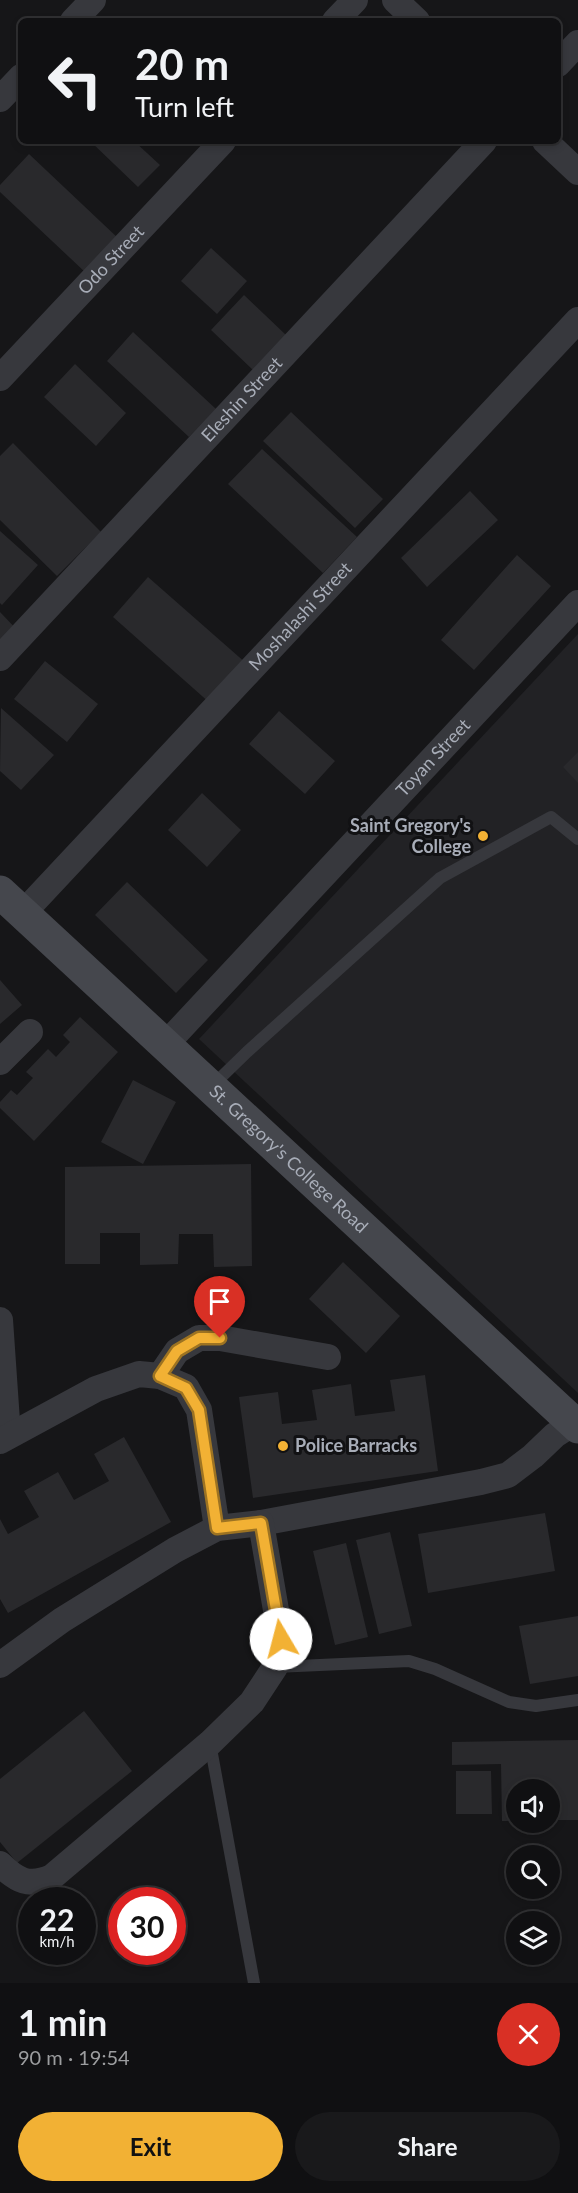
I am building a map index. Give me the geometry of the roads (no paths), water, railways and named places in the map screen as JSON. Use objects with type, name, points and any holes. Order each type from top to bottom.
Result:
[{"type":"street","points":[[77,18],[93,0]]},
{"type":"street","points":[[338,18],[355,0]]},
{"type":"street","points":[[395,0],[414,18]]},
{"type":"street","points":[[561,61],[578,43]]},
{"type":"street","points":[[0,99],[18,80]]},
{"type":"street","name":"Odo Street","points":[[0,378],[220,144]]},
{"type":"street","name":"Eleshin Street","points":[[0,658],[481,144]]},
{"type":"street","points":[[548,144],[578,172]]},
{"type":"street","name":"Moshalashi Street","points":[[12,902],[578,320]]},
{"type":"street","name":"Toyan Street","points":[[165,1045],[578,603]]},
{"type":"street","name":"St. Gregory's College Road","points":[[12,902],[576,1425]]},
{"type":"street","points":[[0,1062],[30,1032]]},
{"type":"street","points":[[0,1320],[4,1438],[96,1389],[139,1374],[160,1376],[186,1388],[199,1410],[217,1528]]},
{"type":"street","points":[[160,1376],[177,1351],[199,1338],[220,1338],[328,1357]]},
{"type":"street","points":[[1,1661],[175,1550],[217,1528],[261,1523],[482,1482],[508,1475],[555,1435],[576,1425]]},
{"type":"street","points":[[0,1864],[19,1880],[39,1883],[52,1877],[210,1743],[252,1702],[275,1667],[281,1639],[261,1523]]},
{"type":"lane","points":[[211,1087],[440,879],[551,817],[578,839]]},
{"type":"lane","points":[[275,1667],[409,1661],[435,1669],[509,1702],[536,1706],[578,1701]]},
{"type":"lane","points":[[210,1743],[254,1983]]},
{"type":"place","name":"Saint Gregory's College","points":[[483,836]]},
{"type":"place","name":"Police Barracks","points":[[283,1446]]}]
